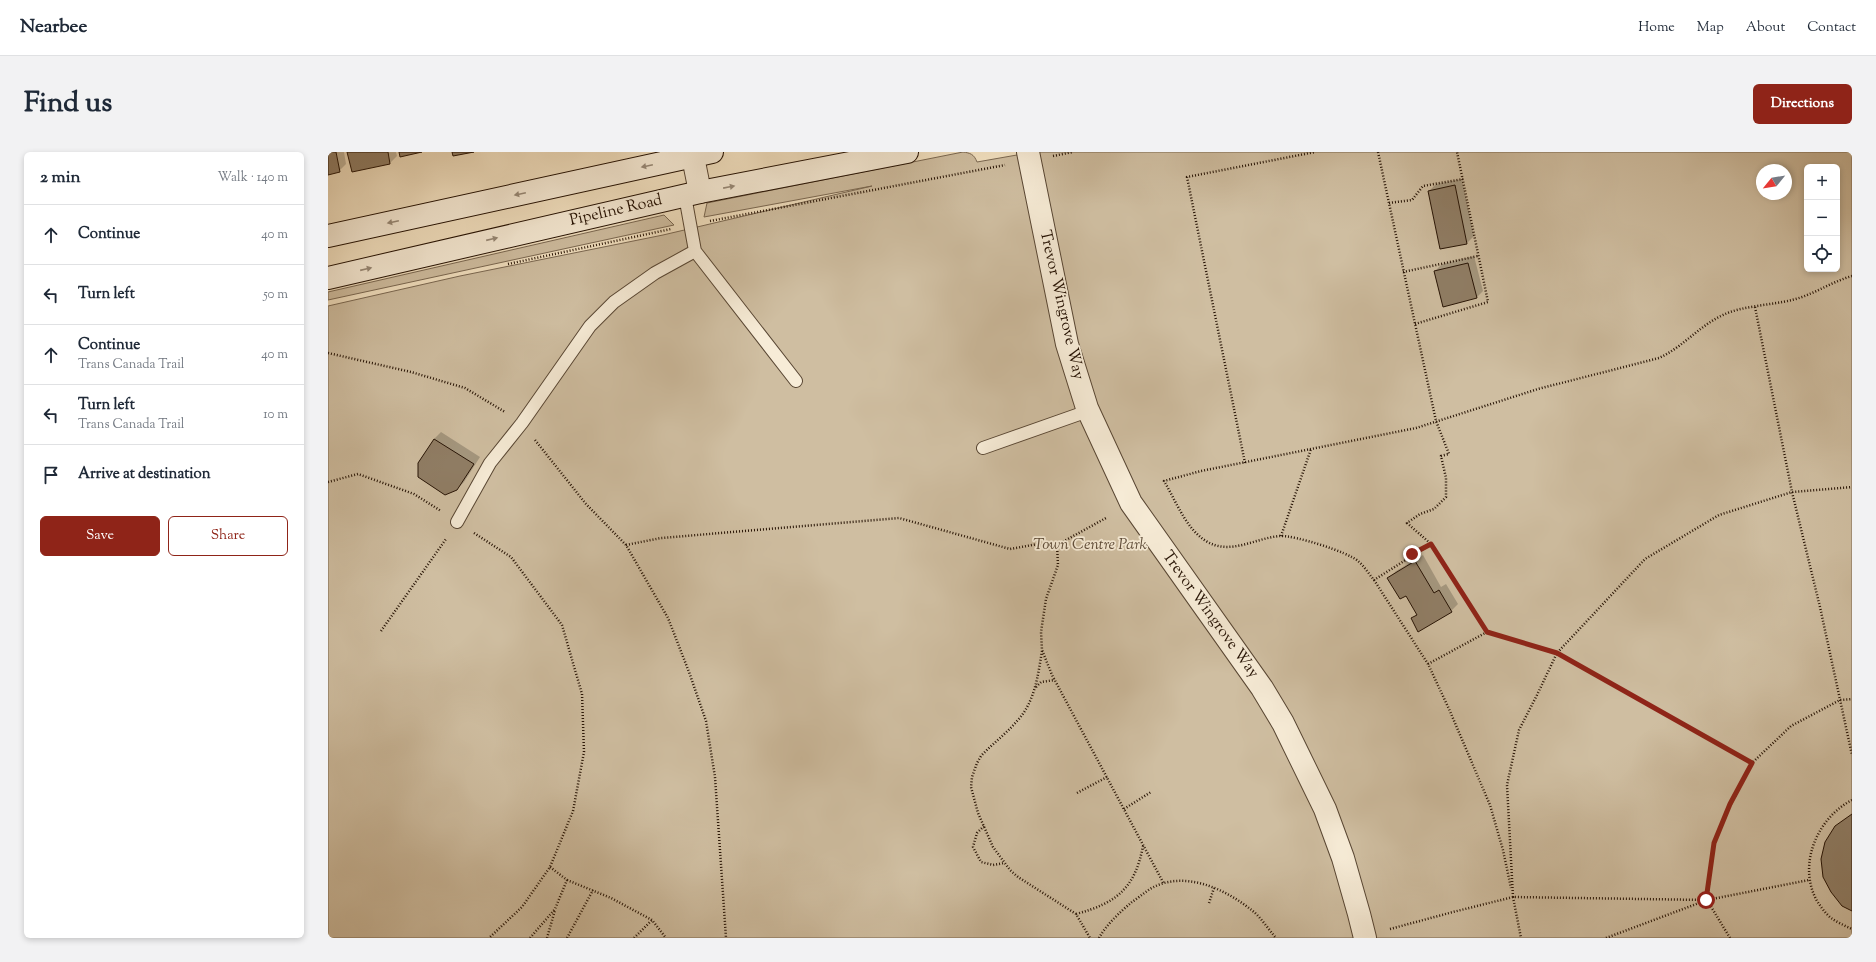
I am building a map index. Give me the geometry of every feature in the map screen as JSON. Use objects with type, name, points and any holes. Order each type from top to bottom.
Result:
[{"type":"main road","name":"Pipeline Road","points":[[328,278],[692,194],[907,152]]},
{"type":"main road","name":"Trevor Wingrove Way","points":[[1028,152],[1067,344],[1088,411],[1131,503],[1262,688],[1286,730],[1325,809],[1343,858],[1360,914],[1365,938]]},
{"type":"main road","points":[[328,236],[699,153],[692,194]]},
{"type":"lane","points":[[692,194],[691,225],[696,251],[796,381]]},
{"type":"lane","points":[[457,522],[490,463],[522,423],[590,326],[614,302],[655,273],[696,251]]},
{"type":"lane","points":[[983,448],[1088,411]]},
{"type":"path","points":[[1066,153],[1073,152]]},
{"type":"path","points":[[1245,463],[1187,177],[1315,152]]},
{"type":"path","points":[[1378,152],[1436,421],[1449,454],[1441,456],[1446,478],[1446,497],[1434,509],[1420,514],[1407,523],[1431,544],[1487,632],[1557,653],[1752,763]]},
{"type":"path","points":[[1415,324],[1488,302],[1457,152]]},
{"type":"path","points":[[506,265],[691,225],[990,168]]},
{"type":"path","points":[[1389,203],[1412,200],[1423,186],[1462,179]]},
{"type":"path","points":[[1403,272],[1478,256]]},
{"type":"path","points":[[1521,938],[1503,850],[1490,805],[1428,664],[1374,580],[1357,560],[1321,544],[1281,536],[1236,547],[1221,548],[1206,541],[1192,528],[1164,482],[1201,471],[1416,428],[1538,389],[1659,358],[1677,348],[1711,321],[1724,314],[1794,300],[1838,280],[1852,276]]},
{"type":"path","points":[[1755,308],[1792,492],[1852,755]]},
{"type":"path","points":[[1281,536],[1311,449]]},
{"type":"path","points":[[328,482],[358,474],[414,494],[510,558],[562,625],[582,694],[584,752],[573,811],[550,868],[522,907],[489,938]]},
{"type":"path","points":[[1513,897],[1507,785],[1519,730],[1557,653],[1645,559],[1719,515],[1792,492],[1852,488]]},
{"type":"path","points":[[726,938],[715,777],[706,720],[668,618],[626,545],[660,538],[899,518],[1010,549],[1038,544],[1057,545],[1106,518]]},
{"type":"path","points":[[381,631],[457,522]]},
{"type":"path","points":[[1374,580],[1431,544]]},
{"type":"path","points":[[1057,545],[1058,566],[1046,599],[1041,632],[1042,650],[1035,687],[1026,709],[1018,720],[989,748],[977,763],[972,777],[971,786],[984,826],[993,847],[1004,863],[1018,877],[1076,914],[1090,938]]},
{"type":"path","points":[[1428,664],[1487,632]]},
{"type":"path","points":[[1042,650],[1055,680],[1164,884]]},
{"type":"path","points":[[1035,687],[1041,682],[1055,680]]},
{"type":"path","points":[[1730,938],[1706,900],[1714,843],[1730,804],[1752,763],[1791,726],[1840,700],[1852,699]]},
{"type":"path","points":[[1077,793],[1107,777]]},
{"type":"path","points":[[1124,809],[1151,792]]},
{"type":"path","points":[[1852,800],[1833,813],[1821,828],[1811,851],[1808,866],[1809,880],[1813,893],[1829,917],[1852,929]]},
{"type":"path","points":[[984,826],[977,833],[973,847],[981,862],[993,865],[1004,863]]},
{"type":"path","points":[[1076,914],[1109,902],[1127,887],[1139,864],[1143,845]]},
{"type":"path","points":[[550,868],[567,880],[611,898],[652,920],[666,938]]},
{"type":"path","points":[[547,938],[567,880]]},
{"type":"path","points":[[1100,938],[1102,932],[1126,907],[1150,889],[1164,884],[1190,880],[1226,893],[1255,913],[1276,938]]},
{"type":"path","points":[[1606,938],[1706,900],[1809,880]]},
{"type":"path","points":[[1209,903],[1214,888]]},
{"type":"path","points":[[567,938],[593,890]]},
{"type":"path","points":[[1390,929],[1513,897],[1706,900]]},
{"type":"path","points":[[530,938],[556,909]]},
{"type":"path","points":[[634,938],[652,920]]},
{"type":"green space","name":"Town Centre Park","points":[[963,152],[972,154],[977,162],[1034,152],[1852,152],[1852,938],[328,938],[328,306],[460,276],[663,235],[872,186],[704,217],[707,203]]},
{"type":"green space","points":[[664,215],[674,225],[328,300],[328,292]]},
{"type":"building","points":[[328,152],[336,152],[340,172],[328,175]]},
{"type":"building","points":[[347,152],[388,152],[390,164],[352,172]]},
{"type":"building","points":[[399,152],[422,152],[400,157]]},
{"type":"building","points":[[452,152],[474,152],[453,156]]},
{"type":"building","points":[[1455,185],[1467,244],[1440,249],[1428,191]]},
{"type":"building","points":[[1468,263],[1477,298],[1443,307],[1434,271]]},
{"type":"building","points":[[434,439],[474,464],[457,490],[445,495],[418,477],[418,463]]},
{"type":"building","points":[[1415,561],[1434,593],[1439,590],[1452,612],[1418,632],[1411,618],[1417,615],[1406,596],[1400,599],[1387,578]]},
{"type":"building","points":[[1852,814],[1852,911],[1842,906],[1831,892],[1823,877],[1821,859],[1825,842],[1835,826]]},
{"type":"route","points":[[1412,554],[1431,544],[1487,632],[1557,653],[1752,763],[1730,804],[1714,843],[1706,900]]}]
